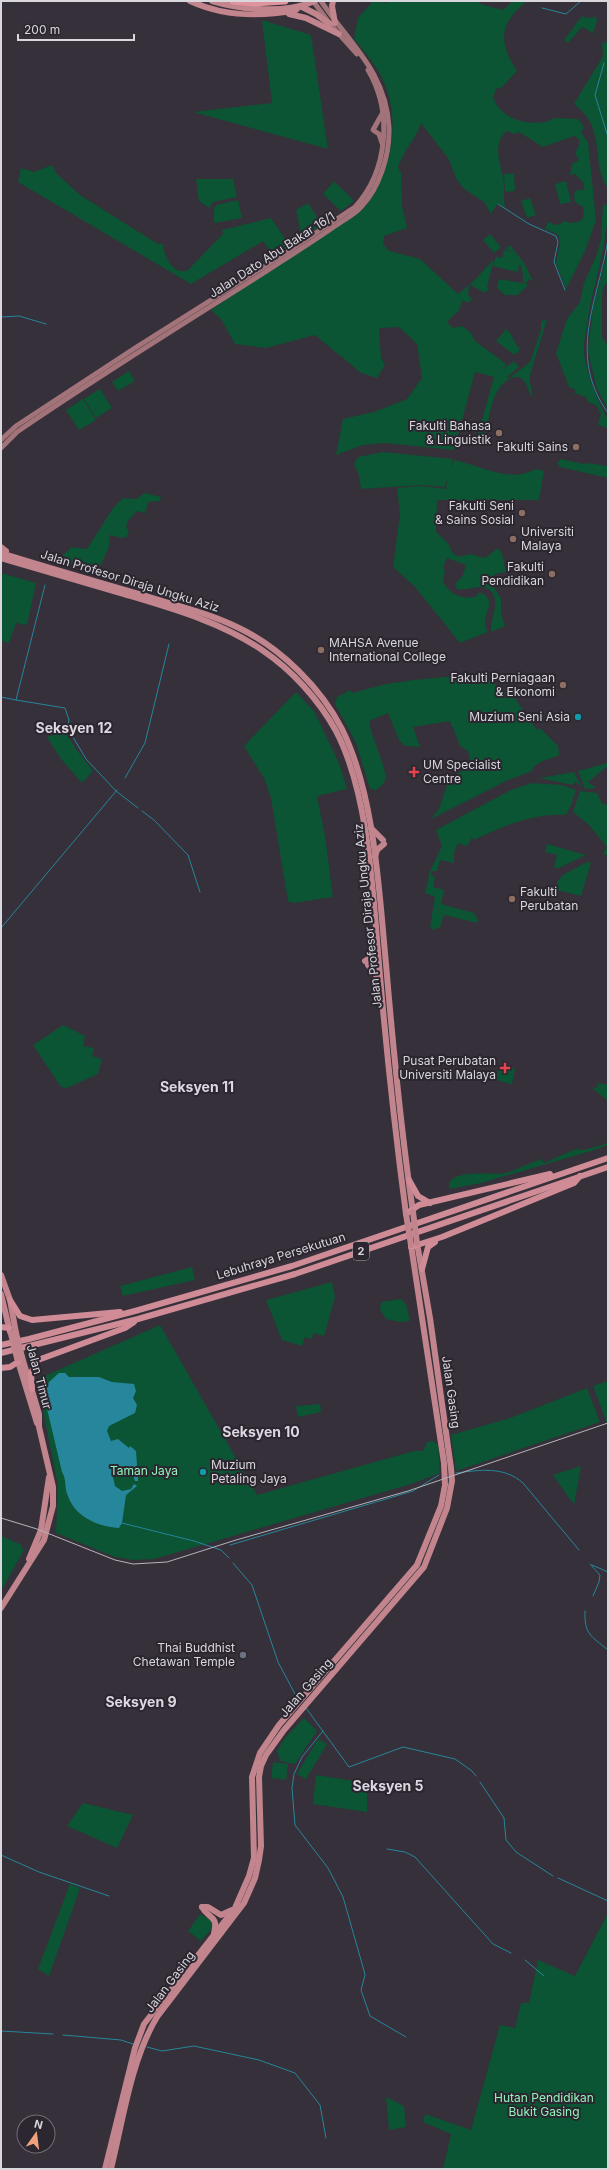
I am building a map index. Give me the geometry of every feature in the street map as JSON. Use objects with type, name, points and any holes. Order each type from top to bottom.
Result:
[{"type":"highway","points":[[234,1],[254,3],[285,1]]},
{"type":"highway","name":"Lebuhraya Persekutuan","points":[[1,1344],[29,1339],[135,1311],[292,1266],[563,1172],[608,1158]]},
{"type":"highway","name":"Lebuhraya Persekutuan","points":[[1,1353],[138,1319],[294,1274],[608,1167]]},
{"type":"highway","points":[[410,1212],[430,1203],[535,1176],[563,1172]]},
{"type":"highway","points":[[414,1245],[442,1237],[574,1183],[581,1175]]},
{"type":"highway","points":[[409,1180],[418,1196],[430,1203]]},
{"type":"highway","points":[[422,1269],[428,1247],[442,1237]]},
{"type":"highway","points":[[10,1300],[20,1316],[32,1320],[135,1311]]},
{"type":"highway","points":[[32,1389],[31,1373],[38,1360],[125,1328],[138,1319]]},
{"type":"highway","points":[[1,1327],[12,1332]]},
{"type":"highway","points":[[1,1368],[10,1367],[19,1359]]},
{"type":"main road","points":[[190,1],[237,14],[250,15],[282,13],[296,10],[300,6]]},
{"type":"main road","points":[[212,1],[246,9],[262,10],[300,6],[314,1]]},
{"type":"main road","name":"Jalan Dato Abu Bakar 16/1","points":[[1,448],[17,432],[132,356],[315,240],[360,209],[370,197],[377,183],[387,151],[389,127],[385,100],[369,64],[314,1]]},
{"type":"main road","name":"Jalan Dato Abu Bakar 16/1","points":[[1,440],[16,426],[284,254],[355,206],[364,196],[371,184],[380,160],[383,146],[380,95],[372,75],[360,57],[339,34],[321,1]]},
{"type":"main road","points":[[333,1],[333,23]]},
{"type":"main road","points":[[300,6],[333,23]]},
{"type":"main road","points":[[282,13],[306,18],[339,34]]},
{"type":"main road","points":[[382,114],[373,130],[379,134],[383,146]]},
{"type":"main road","points":[[2,550],[173,601],[185,611]]},
{"type":"main road","name":"Jalan Profesor Diraja Ungku Aziz","points":[[2,550],[142,598]]},
{"type":"main road","name":"Jalan Profesor Diraja Ungku Aziz","points":[[1,558],[142,598],[240,628],[260,640],[283,657],[313,688],[341,728],[359,773],[370,825],[375,860],[401,1122],[409,1180],[410,1212]]},
{"type":"main road","points":[[1,561],[162,610],[185,611]]},
{"type":"main road","name":"Jalan Profesor Diraja Ungku Aziz","points":[[185,611],[242,638],[263,651],[301,683],[336,731],[353,779],[362,815],[369,864],[394,1122],[410,1212]]},
{"type":"main road","points":[[362,815],[372,844],[369,864]]},
{"type":"main road","points":[[370,825],[376,835],[383,842],[376,850],[375,860]]},
{"type":"main road","points":[[377,945],[374,956],[366,963],[381,982]]},
{"type":"main road","name":"Jalan Gasing","points":[[105,2169],[135,2048],[142,2028],[235,1908],[249,1876],[254,1858],[252,1777],[260,1753],[280,1725],[417,1565],[441,1506],[445,1485],[444,1463],[423,1319],[410,1212]]},
{"type":"main road","name":"Jalan Gasing","points":[[111,2169],[133,2080],[149,2031],[157,2017],[244,1902],[255,1878],[260,1846],[259,1777],[266,1755],[284,1730],[424,1567],[433,1548],[447,1508],[452,1481],[430,1318],[422,1269],[414,1245]]},
{"type":"main road","points":[[1,1276],[10,1300],[12,1332]]},
{"type":"main road","points":[[1,1294],[12,1332]]},
{"type":"main road","points":[[423,1319],[430,1318]]},
{"type":"main road","name":"Jalan Timur","points":[[1,1608],[24,1569],[41,1530],[50,1474],[39,1427],[34,1416],[12,1332]]},
{"type":"main road","name":"Jalan Timur","points":[[19,1359],[32,1389],[39,1414],[39,1427]]},
{"type":"main road","points":[[213,1936],[215,1922],[202,1907],[208,1907],[221,1915],[235,1908]]},
{"type":"green space","points":[[373,1],[387,3],[387,1],[479,1],[480,4],[503,10],[513,1],[527,1],[511,17],[504,33],[504,42],[507,51],[517,71],[502,87],[496,89],[493,98],[502,111],[514,119],[521,121],[536,123],[545,122],[555,118],[578,119],[584,127],[581,133],[588,142],[596,220],[585,251],[566,289],[556,263],[560,244],[559,237],[557,234],[545,229],[548,222],[556,225],[561,224],[563,221],[575,223],[580,221],[584,216],[583,207],[575,202],[574,194],[577,190],[584,190],[584,184],[575,174],[570,175],[572,164],[579,160],[575,153],[579,145],[579,139],[574,136],[543,147],[519,132],[515,134],[507,131],[502,136],[498,147],[504,181],[505,208],[498,203],[491,214],[484,202],[464,189],[457,180],[448,158],[421,123],[400,161],[398,167],[401,173],[402,206],[407,228],[384,236],[383,244],[389,251],[420,259],[458,294],[469,285],[468,295],[472,299],[468,303],[463,300],[459,310],[447,322],[453,328],[462,326],[471,333],[475,341],[505,363],[506,366],[502,370],[514,361],[519,367],[507,377],[508,379],[530,362],[541,330],[541,321],[547,320],[530,375],[533,396],[530,394],[524,381],[519,377],[512,378],[505,382],[499,388],[492,404],[485,438],[481,442],[476,441],[494,377],[475,372],[454,450],[385,443],[363,445],[336,455],[343,419],[374,412],[407,399],[422,378],[417,344],[399,327],[379,328],[381,358],[385,365],[377,378],[361,373],[315,335],[266,348],[235,344],[221,319],[211,310],[365,207],[374,194],[387,164],[390,149],[392,116],[390,100],[379,73],[354,39],[358,18]]},
{"type":"green space","points":[[582,16],[586,18],[596,17],[597,21],[593,33],[582,27],[568,43],[564,40]]},
{"type":"green space","points":[[262,20],[311,35],[328,149],[193,112],[272,103]]},
{"type":"green space","points":[[608,41],[608,188],[600,171],[592,125],[586,115],[574,104],[603,56],[602,44]]},
{"type":"green space","points":[[52,165],[56,173],[80,195],[158,244],[163,244],[168,260],[175,269],[179,271],[187,271],[223,234],[222,230],[271,218],[290,246],[274,256],[263,241],[191,284],[18,182],[21,168],[34,172]]},
{"type":"green space","points":[[514,173],[515,191],[505,192],[504,174]]},
{"type":"green space","points":[[196,179],[233,179],[237,197],[213,202],[209,208],[199,201]]},
{"type":"green space","points":[[334,181],[354,201],[341,211],[323,194]]},
{"type":"green space","points":[[566,181],[571,202],[560,204],[555,184]]},
{"type":"green space","points":[[530,198],[536,215],[527,218],[521,201]]},
{"type":"green space","points":[[238,200],[242,218],[214,223],[214,208],[216,205]]},
{"type":"green space","points":[[308,203],[322,225],[302,238],[296,210]]},
{"type":"green space","points":[[603,204],[608,205],[607,221],[603,251],[589,311],[584,350],[590,377],[598,400],[606,416],[608,428],[598,425],[601,413],[596,405],[588,402],[586,397],[574,393],[576,390],[569,387],[556,353],[567,319],[580,302],[584,283],[597,254],[601,239]]},
{"type":"green space","points":[[490,234],[501,247],[494,253],[483,240]]},
{"type":"green space","points":[[510,245],[524,263],[533,281],[529,279],[526,283],[523,283],[520,263],[517,272],[493,266],[496,257],[502,258],[504,250],[514,252],[505,249]]},
{"type":"green space","points":[[608,251],[608,281],[603,288],[602,294],[602,337],[608,346],[608,409],[597,389],[588,352],[593,308]]},
{"type":"green space","points":[[494,259],[487,287],[489,289],[485,293],[470,285]]},
{"type":"green space","points":[[499,279],[528,285],[518,295],[505,295],[497,288]]},
{"type":"green space","points":[[506,329],[519,348],[519,351],[514,355],[496,341]]},
{"type":"green space","points":[[129,371],[135,381],[118,391],[112,382]]},
{"type":"green space","points":[[100,389],[112,408],[96,418],[84,399]]},
{"type":"green space","points":[[83,399],[96,420],[79,430],[66,410]]},
{"type":"green space","points":[[383,452],[453,459],[445,487],[422,485],[361,489],[359,475],[354,464],[358,457]]},
{"type":"green space","points":[[561,459],[584,464],[587,463],[608,466],[608,478],[560,467],[557,463]]},
{"type":"green space","points":[[454,460],[505,474],[516,475],[535,469],[544,471],[539,500],[437,500],[436,532],[448,543],[452,552],[456,556],[469,554],[485,558],[498,548],[502,554],[506,572],[495,574],[491,583],[501,598],[501,614],[505,626],[491,632],[495,607],[492,592],[483,587],[462,590],[457,589],[455,584],[463,575],[466,565],[447,558],[443,568],[445,570],[443,581],[445,586],[453,593],[467,598],[477,596],[478,593],[482,593],[486,596],[489,603],[485,619],[488,632],[460,643],[415,587],[393,567],[400,514],[397,488],[421,486],[446,489],[449,471]]},
{"type":"green space","points":[[145,493],[161,497],[160,501],[148,502],[145,513],[137,511],[128,521],[126,527],[129,532],[127,537],[122,538],[110,535],[109,547],[98,571],[56,561],[72,547],[87,549],[113,508],[123,498],[136,499]]},
{"type":"green space","points":[[1,573],[36,583],[27,625],[16,623],[9,643],[1,641]]},
{"type":"green space","points":[[467,675],[486,678],[514,697],[537,730],[540,728],[558,746],[559,755],[539,763],[533,768],[532,771],[508,780],[431,819],[439,809],[447,785],[452,777],[471,765],[468,751],[460,746],[450,721],[413,727],[420,747],[405,746],[399,740],[388,713],[369,721],[386,778],[383,784],[376,790],[370,789],[356,743],[335,704],[337,697],[350,690],[352,693],[386,684]]},
{"type":"green space","points":[[296,692],[314,711],[339,763],[347,789],[317,796],[325,836],[333,897],[293,903],[288,901],[271,798],[264,778],[244,746]]},
{"type":"green space","points":[[65,731],[76,749],[93,771],[82,783],[61,759],[47,737]]},
{"type":"green space","points":[[608,763],[608,766],[588,782],[596,788],[585,789],[578,771]]},
{"type":"green space","points":[[574,772],[582,788],[576,782],[572,785],[540,778]]},
{"type":"green space","points":[[532,783],[561,785],[576,790],[566,815],[530,818],[508,825],[474,840],[471,837],[470,843],[465,846],[458,843],[454,853],[454,863],[440,860],[437,871],[432,871],[431,875],[435,877],[433,887],[444,890],[441,904],[474,913],[478,923],[444,915],[440,927],[433,930],[430,927],[435,897],[425,893],[430,871],[442,846],[436,830],[511,790]]},
{"type":"green space","points":[[580,791],[597,793],[602,803],[608,805],[608,856],[603,854],[607,847],[589,825],[573,812]]},
{"type":"green space","points":[[547,844],[586,855],[559,868],[554,868],[557,855],[545,852]]},
{"type":"green space","points":[[587,862],[591,863],[581,896],[557,890],[557,882],[563,875]]},
{"type":"green space","points":[[63,1025],[85,1036],[83,1046],[94,1048],[92,1056],[102,1059],[98,1074],[67,1088],[61,1087],[33,1045]]},
{"type":"green space","points":[[501,1066],[515,1069],[512,1084],[496,1080],[499,1067]]},
{"type":"green space","points":[[598,1083],[608,1085],[607,1100],[593,1089],[593,1087],[597,1088]]},
{"type":"green space","points":[[608,1143],[608,1145],[591,1151],[481,1183],[449,1189],[449,1182],[461,1175],[509,1172],[541,1159],[544,1163],[576,1149],[584,1150]]},
{"type":"green space","points":[[192,1267],[195,1280],[123,1296],[120,1286]]},
{"type":"green space","points":[[332,1282],[335,1297],[324,1336],[313,1333],[312,1339],[305,1337],[302,1346],[282,1340],[266,1300]]},
{"type":"green space","points":[[401,1299],[406,1304],[410,1321],[400,1322],[386,1319],[380,1309],[381,1302]]},
{"type":"green space","name":"Taman Jaya","points":[[160,1325],[257,1495],[414,1451],[423,1451],[427,1442],[433,1441],[438,1445],[440,1473],[411,1484],[154,1559],[133,1560],[115,1557],[56,1533],[58,1486],[38,1385],[40,1378]]},
{"type":"green space","points":[[608,1381],[608,1426],[593,1386]]},
{"type":"green space","points":[[587,1388],[600,1422],[456,1471],[451,1435],[510,1418]]},
{"type":"green space","points":[[320,1404],[321,1412],[298,1417],[296,1406]]},
{"type":"green space","points":[[581,1466],[574,1505],[553,1475]]},
{"type":"green space","points":[[1,1536],[20,1544],[24,1550],[1,1591]]},
{"type":"green space","points":[[304,1718],[317,1731],[295,1764],[280,1761],[277,1751],[285,1738]]},
{"type":"green space","points":[[318,1739],[327,1744],[306,1779],[297,1774]]},
{"type":"green space","points":[[273,1762],[288,1764],[286,1780],[271,1778]]},
{"type":"green space","points":[[316,1775],[367,1783],[367,1812],[313,1804]]},
{"type":"green space","points":[[83,1803],[133,1815],[117,1848],[67,1826]]},
{"type":"green space","points":[[70,1884],[80,1888],[49,1976],[38,1969]]},
{"type":"green space","name":"Hutan Pendidikan Bukit Gasing","points":[[608,1913],[608,2169],[443,2169],[451,2134],[423,2122],[425,2114],[471,2130],[500,2025],[515,2028],[521,2003],[529,2003],[538,1960],[575,1976]]},
{"type":"green space","points":[[200,1914],[212,1921],[214,1926],[201,1941],[188,1931]]},
{"type":"green space","points":[[386,2097],[404,2106],[406,2127],[389,2130]]},
{"type":"water","points":[[59,1373],[65,1373],[69,1377],[99,1377],[112,1382],[134,1384],[136,1391],[133,1398],[137,1405],[135,1413],[109,1426],[107,1431],[111,1441],[118,1439],[129,1448],[130,1446],[136,1451],[137,1465],[134,1469],[138,1476],[138,1481],[135,1481],[132,1472],[124,1469],[119,1470],[113,1477],[115,1486],[122,1491],[131,1489],[134,1484],[137,1486],[126,1495],[122,1523],[119,1528],[104,1526],[89,1520],[76,1510],[67,1493],[44,1396],[49,1382]]},
{"type":"waterway","points":[[542,8],[566,14],[581,1]]},
{"type":"waterway","points":[[604,63],[595,95],[608,137]]},
{"type":"waterway","points":[[498,204],[529,224],[556,236],[558,242],[554,262],[565,290]]},
{"type":"waterway","points":[[608,239],[593,305],[587,348],[589,370],[596,391],[608,413]]},
{"type":"waterway","points":[[1,317],[19,316],[46,324]]},
{"type":"waterway","points":[[45,585],[16,700],[65,708],[69,720],[68,725]]},
{"type":"waterway","points":[[125,778],[145,743],[169,644]]},
{"type":"waterway","points":[[1,697],[16,700]]},
{"type":"waterway","points":[[70,732],[86,759],[116,791],[138,808]]},
{"type":"waterway","points":[[1,928],[117,790]]},
{"type":"waterway","points":[[142,811],[154,820],[188,855],[200,892]]},
{"type":"waterway","points":[[456,1473],[491,1470],[508,1474],[516,1478],[523,1483],[579,1550]]},
{"type":"waterway","points":[[230,1545],[413,1491],[439,1475]]},
{"type":"waterway","points":[[122,1523],[194,1541],[221,1550],[229,1558]]},
{"type":"waterway","points":[[233,1563],[252,1585],[278,1662],[295,1694]]},
{"type":"waterway","points":[[590,1564],[600,1575],[599,1582],[593,1596]]},
{"type":"waterway","points":[[592,1565],[608,1572]]},
{"type":"waterway","points":[[585,1611],[587,1630],[593,1638],[608,1650]]},
{"type":"waterway","points":[[306,1708],[349,1767],[403,1747],[455,1759],[472,1771],[476,1776]]},
{"type":"waterway","points":[[323,1731],[302,1757],[294,1774],[292,1788],[295,1825],[328,1868],[343,1897],[365,1975],[361,1990],[370,2016],[406,2037]]},
{"type":"waterway","points":[[480,1782],[504,1818],[506,1840],[516,1852],[553,1876]]},
{"type":"waterway","points":[[387,1849],[405,1852],[415,1857],[493,1944],[511,1953]]},
{"type":"waterway","points":[[1,1855],[39,1872],[109,1896]]},
{"type":"waterway","points":[[558,1878],[608,1901]]},
{"type":"waterway","points":[[525,1960],[544,1976]]},
{"type":"waterway","points":[[1,2031],[53,2034]]},
{"type":"waterway","points":[[63,2035],[121,2040],[133,2044]]},
{"type":"waterway","points":[[147,2047],[162,2051],[194,2046],[259,2060],[295,2073],[320,2105],[326,2138]]},
{"type":"tram line","points":[[1,1518],[37,1529],[115,1560],[133,1564],[167,1562],[236,1540],[408,1491],[608,1423]]},
{"type":"place","name":"Fakulti Bahasa & Linguistik","points":[[499,433]]},
{"type":"place","name":"Fakulti Sains","points":[[576,447]]},
{"type":"place","name":"Fakulti Seni & Sains Sosial","points":[[522,513]]},
{"type":"place","name":"Universiti Malaya","points":[[513,539]]},
{"type":"place","name":"Fakulti Pendidikan","points":[[552,574]]},
{"type":"place","name":"MAHSA Avenue International College","points":[[321,650]]},
{"type":"place","name":"Fakulti Perniagaan & Ekonomi","points":[[563,685]]},
{"type":"place","name":"Muzium Seni Asia","points":[[578,717]]},
{"type":"place","name":"UM Specialist Centre","points":[[414,772]]},
{"type":"place","name":"Fakulti Perubatan","points":[[512,899]]},
{"type":"place","name":"Pusat Perubatan Universiti Malaya","points":[[505,1068]]},
{"type":"place","name":"Muzium Petaling Jaya","points":[[203,1472]]},
{"type":"place","name":"Thai Buddhist Chetawan Temple","points":[[243,1655]]},
{"type":"district","name":"Seksyen 12","points":[[74,728]]},
{"type":"district","name":"Seksyen 11","points":[[197,1087]]},
{"type":"district","name":"Seksyen 10","points":[[261,1432]]},
{"type":"district","name":"Seksyen 9","points":[[141,1702]]},
{"type":"district","name":"Seksyen 5","points":[[388,1786]]}]
